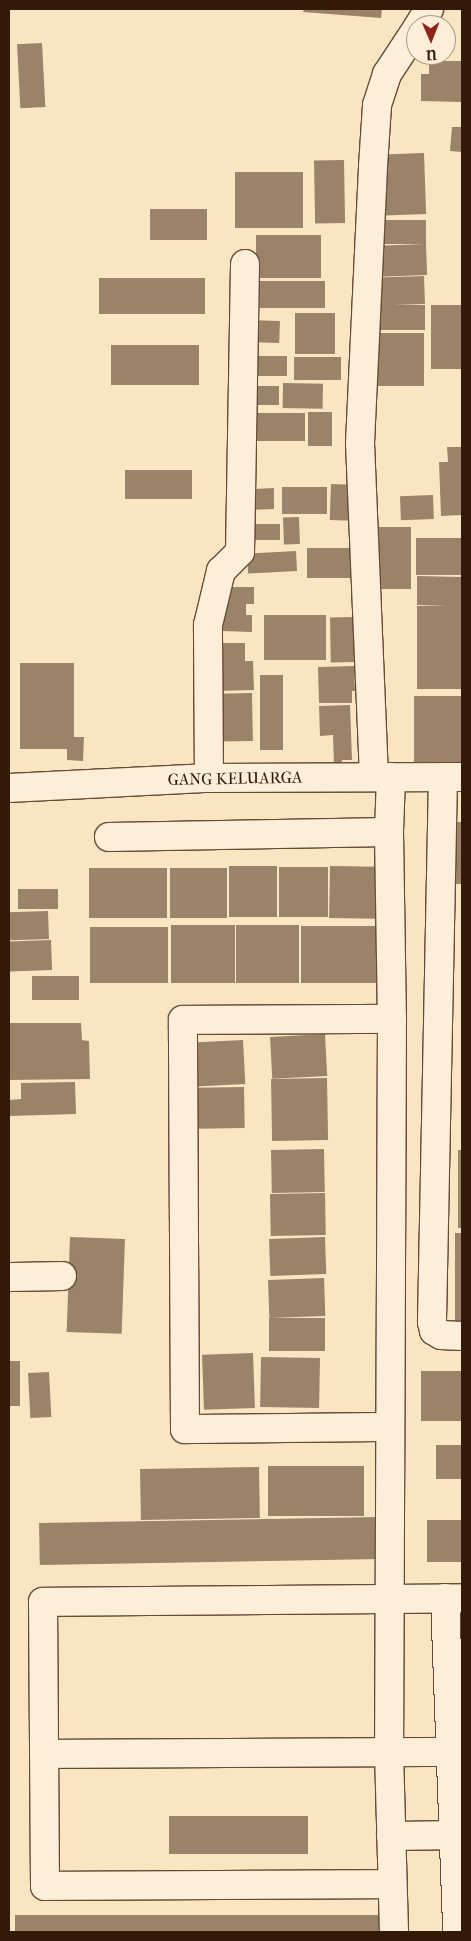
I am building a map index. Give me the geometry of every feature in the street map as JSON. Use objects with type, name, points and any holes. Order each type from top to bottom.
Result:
[{"type":"street","points":[[394,1932],[389,1752],[392,1019],[389,832],[382,777],[360,443],[376,105],[387,74],[406,45]]},
{"type":"street","points":[[209,778],[208,625],[221,571],[240,552],[245,264]]},
{"type":"street","points":[[452,777],[432,1322],[434,1331],[441,1336],[462,1336]]},
{"type":"street","name":"GANG KELUARGA","points":[[9,788],[209,778],[452,777]]},
{"type":"street","points":[[110,837],[389,832]]},
{"type":"street","points":[[390,1427],[185,1429],[183,1020],[392,1019]]},
{"type":"street","points":[[9,1277],[62,1276]]},
{"type":"street","points":[[392,1884],[45,1886],[43,1602],[454,1598],[458,1835],[457,1932]]},
{"type":"street","points":[[44,1754],[456,1752]]},
{"type":"street","points":[[391,1836],[458,1835]]},
{"type":"building","points":[[304,9],[382,9],[381,18],[303,12]]},
{"type":"building","points":[[42,43],[45,107],[20,108],[17,44]]},
{"type":"building","points":[[456,61],[462,61],[462,102],[421,101],[421,74],[429,74],[429,65],[456,65]]},
{"type":"building","points":[[452,127],[462,127],[462,152],[450,151]]},
{"type":"building","points":[[424,153],[426,214],[385,215],[383,154]]},
{"type":"building","points":[[344,160],[345,223],[315,224],[314,161]]},
{"type":"building","points":[[235,172],[303,172],[303,228],[235,228]]},
{"type":"building","points":[[150,209],[207,209],[207,240],[150,240]]},
{"type":"building","points":[[377,220],[426,220],[426,244],[377,244]]},
{"type":"building","points":[[256,235],[321,235],[321,278],[256,278]]},
{"type":"building","points":[[426,244],[427,275],[378,277],[377,246]]},
{"type":"building","points":[[424,276],[425,304],[379,306],[378,278]]},
{"type":"building","points":[[99,278],[205,278],[205,314],[99,314]]},
{"type":"building","points":[[260,281],[325,281],[325,308],[260,308]]},
{"type":"building","points":[[377,305],[425,305],[425,330],[377,330]]},
{"type":"building","points":[[431,305],[462,305],[462,369],[431,369]]},
{"type":"building","points":[[295,313],[335,313],[335,354],[295,354]]},
{"type":"building","points":[[250,320],[280,321],[279,343],[249,342]]},
{"type":"building","points":[[378,333],[424,333],[424,386],[378,386]]},
{"type":"building","points":[[111,345],[199,345],[199,385],[111,385]]},
{"type":"building","points":[[246,356],[287,356],[287,376],[246,376]]},
{"type":"building","points":[[294,357],[341,357],[341,380],[294,380]]},
{"type":"building","points":[[283,383],[323,384],[323,409],[283,408]]},
{"type":"building","points":[[244,386],[279,386],[279,405],[244,405]]},
{"type":"building","points":[[308,412],[332,412],[332,446],[308,446]]},
{"type":"building","points":[[252,413],[305,413],[305,441],[252,441]]},
{"type":"building","points":[[447,447],[462,447],[462,515],[441,516],[439,462],[448,462]]},
{"type":"building","points":[[125,470],[192,470],[192,499],[125,499]]},
{"type":"building","points":[[331,484],[360,485],[359,521],[330,520]]},
{"type":"building","points":[[282,487],[327,487],[327,514],[282,514]]},
{"type":"building","points":[[274,488],[274,509],[249,510],[253,489]]},
{"type":"building","points":[[433,495],[434,519],[401,520],[400,496]]},
{"type":"building","points":[[299,517],[300,544],[284,545],[283,518]]},
{"type":"building","points":[[245,524],[280,524],[280,540],[245,540]]},
{"type":"building","points":[[369,527],[411,527],[411,589],[369,589]]},
{"type":"building","points":[[416,538],[462,538],[462,575],[416,575]]},
{"type":"building","points":[[307,548],[362,548],[362,578],[307,578]]},
{"type":"building","points":[[296,551],[297,571],[248,574],[247,554]]},
{"type":"building","points":[[417,576],[462,577],[462,689],[417,689],[417,606],[448,605],[417,605]]},
{"type":"building","points":[[222,587],[254,587],[254,604],[246,604],[246,615],[252,615],[252,632],[222,631]]},
{"type":"building","points":[[264,615],[326,615],[326,660],[264,660]]},
{"type":"building","points":[[330,617],[355,617],[356,662],[331,662]]},
{"type":"building","points":[[214,643],[245,643],[245,661],[253,661],[254,690],[215,691]]},
{"type":"building","points":[[20,663],[74,663],[74,737],[84,737],[83,761],[67,760],[67,749],[20,749]]},
{"type":"building","points":[[354,666],[355,691],[352,691],[352,703],[319,703],[318,667]]},
{"type":"building","points":[[260,675],[283,675],[283,750],[260,750]]},
{"type":"building","points":[[252,693],[253,741],[217,742],[216,694]]},
{"type":"building","points":[[414,696],[462,696],[462,768],[414,768]]},
{"type":"building","points":[[350,705],[352,760],[342,760],[342,767],[334,767],[333,735],[320,736],[319,706]]},
{"type":"building","points":[[447,822],[462,822],[462,884],[447,884]]},
{"type":"building","points":[[229,866],[277,866],[277,917],[229,917]]},
{"type":"building","points":[[330,866],[380,867],[379,919],[329,918]]},
{"type":"building","points":[[279,867],[328,867],[328,917],[279,917]]},
{"type":"building","points":[[89,868],[167,868],[167,918],[89,918]]},
{"type":"building","points":[[170,868],[227,868],[227,918],[170,918]]},
{"type":"building","points":[[18,889],[58,889],[58,909],[18,909]]},
{"type":"building","points":[[48,911],[49,939],[10,940],[9,912]]},
{"type":"building","points":[[171,925],[235,925],[235,983],[171,983]]},
{"type":"building","points":[[236,925],[299,925],[299,983],[236,983]]},
{"type":"building","points":[[301,926],[380,926],[380,983],[301,983]]},
{"type":"building","points":[[90,927],[168,927],[168,983],[90,983]]},
{"type":"building","points":[[51,940],[52,970],[10,971],[9,941]]},
{"type":"building","points":[[32,976],[79,976],[79,1000],[32,1000]]},
{"type":"building","points":[[9,1023],[81,1023],[82,1040],[89,1041],[90,1079],[9,1080]]},
{"type":"building","points":[[325,1034],[327,1076],[272,1079],[270,1037]]},
{"type":"building","points":[[243,1040],[245,1084],[195,1087],[193,1043]]},
{"type":"building","points":[[327,1078],[328,1140],[272,1141],[271,1079]]},
{"type":"building","points":[[75,1082],[76,1114],[9,1116],[9,1100],[21,1099],[21,1083]]},
{"type":"building","points":[[244,1087],[245,1128],[196,1129],[195,1088]]},
{"type":"building","points":[[324,1149],[325,1192],[272,1193],[271,1150]]},
{"type":"building","points":[[458,1150],[462,1150],[462,1228],[458,1228]]},
{"type":"building","points":[[325,1193],[326,1235],[271,1236],[270,1194]]},
{"type":"building","points":[[455,1233],[462,1233],[462,1329],[455,1329]]},
{"type":"building","points":[[70,1237],[125,1239],[122,1334],[67,1332]]},
{"type":"building","points":[[325,1237],[326,1274],[270,1276],[269,1239]]},
{"type":"building","points":[[324,1278],[325,1316],[269,1318],[268,1280]]},
{"type":"building","points":[[269,1318],[325,1318],[325,1351],[269,1351]]},
{"type":"building","points":[[253,1353],[255,1408],[204,1410],[202,1355]]},
{"type":"building","points":[[261,1357],[320,1358],[319,1408],[260,1407]]},
{"type":"building","points":[[9,1361],[20,1361],[20,1406],[9,1406]]},
{"type":"building","points":[[421,1371],[462,1371],[462,1421],[421,1421]]},
{"type":"building","points":[[49,1372],[51,1417],[30,1418],[28,1373]]},
{"type":"building","points":[[436,1445],[462,1445],[462,1479],[436,1479]]},
{"type":"building","points":[[268,1466],[364,1466],[364,1516],[268,1516]]},
{"type":"building","points":[[259,1467],[260,1518],[141,1520],[140,1469]]},
{"type":"building","points":[[379,1517],[380,1559],[40,1565],[39,1523]]},
{"type":"building","points":[[427,1520],[462,1520],[462,1562],[427,1562]]},
{"type":"building","points":[[460,1635],[462,1635],[462,1716]]},
{"type":"building","points":[[169,1816],[308,1816],[308,1854],[169,1854]]},
{"type":"building","points":[[15,1915],[383,1915],[383,1932],[15,1932]]}]
